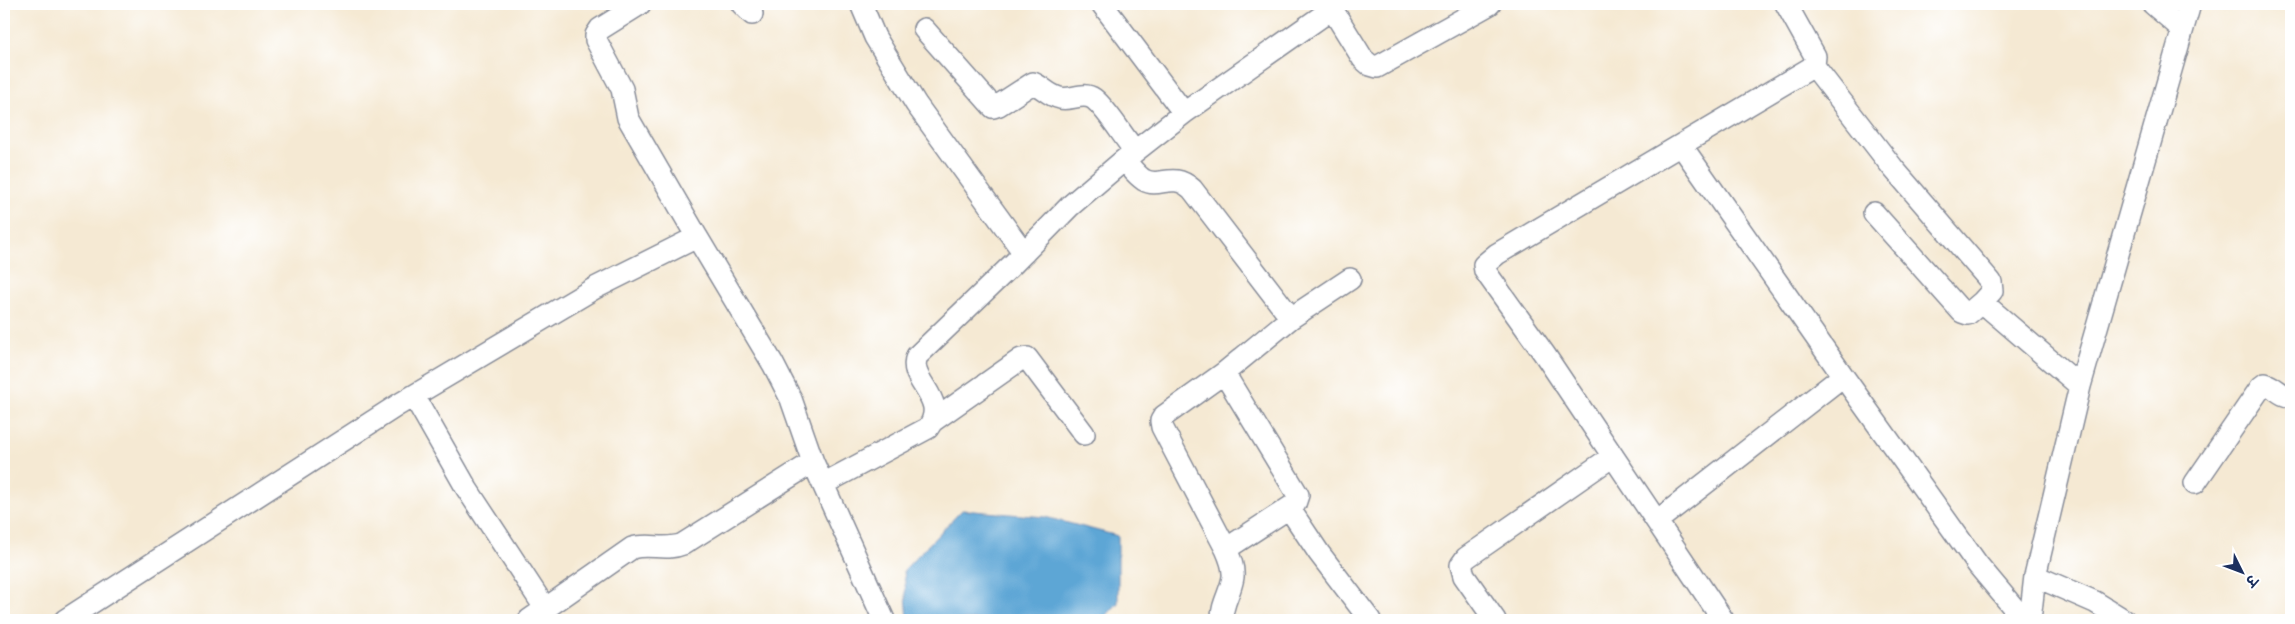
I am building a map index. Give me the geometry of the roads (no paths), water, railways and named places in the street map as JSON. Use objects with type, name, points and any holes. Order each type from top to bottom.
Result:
[{"type":"street","points":[[640,4],[600,29],[596,35],[596,40],[622,89],[628,118],[773,364],[791,399],[813,462],[884,620]]},
{"type":"street","points":[[861,4],[875,37],[916,104],[1024,253]]},
{"type":"street","points":[[1102,4],[1184,113]]},
{"type":"street","points":[[933,421],[935,412],[933,402],[915,369],[917,356],[1070,206],[1184,113],[1330,6],[1363,59],[1370,65],[1377,67],[1490,4]]},
{"type":"street","points":[[1786,4],[1814,56],[1814,66],[1892,168],[1991,282],[1992,291],[1968,314],[1962,312],[1874,213]]},
{"type":"street","points":[[2154,4],[2182,29]]},
{"type":"street","points":[[2030,620],[2035,576],[2080,386],[2190,4]]},
{"type":"street","points":[[924,29],[993,107],[999,106],[1033,83],[1053,96],[1062,99],[1083,95],[1093,98],[1145,181],[1177,180],[1184,182],[1192,189],[1291,318]]},
{"type":"street","points":[[1723,620],[1613,456],[1485,271],[1484,265],[1497,254],[1814,66]]},
{"type":"street","points":[[1681,146],[1978,565],[2024,620]]},
{"type":"street","points":[[65,620],[414,396],[595,288],[697,237]]},
{"type":"street","points":[[1222,620],[1221,612],[1233,576],[1232,564],[1162,427],[1161,421],[1170,411],[1224,373],[1291,318],[1350,279]]},
{"type":"street","points":[[1982,302],[2080,386]]},
{"type":"street","points":[[823,484],[928,428],[933,421],[1021,359],[1027,358],[1084,434]]},
{"type":"street","points":[[1224,373],[1296,490],[1298,499],[1289,508],[1226,549]]},
{"type":"street","points":[[1657,521],[1843,376]]},
{"type":"street","points":[[2194,483],[2265,384],[2270,384],[2287,396],[2291,396]]},
{"type":"street","points":[[414,396],[537,614],[632,548],[640,546],[674,548],[683,544],[813,462]]},
{"type":"street","points":[[1495,620],[1464,576],[1461,565],[1466,558],[1613,456]]},
{"type":"street","points":[[1289,508],[1319,553],[1370,620]]},
{"type":"street","points":[[2035,576],[2095,602],[2124,620]]},
{"type":"water","points":[[962,510],[1045,517],[1118,536],[1118,603],[1102,620],[908,620],[904,570]]}]
